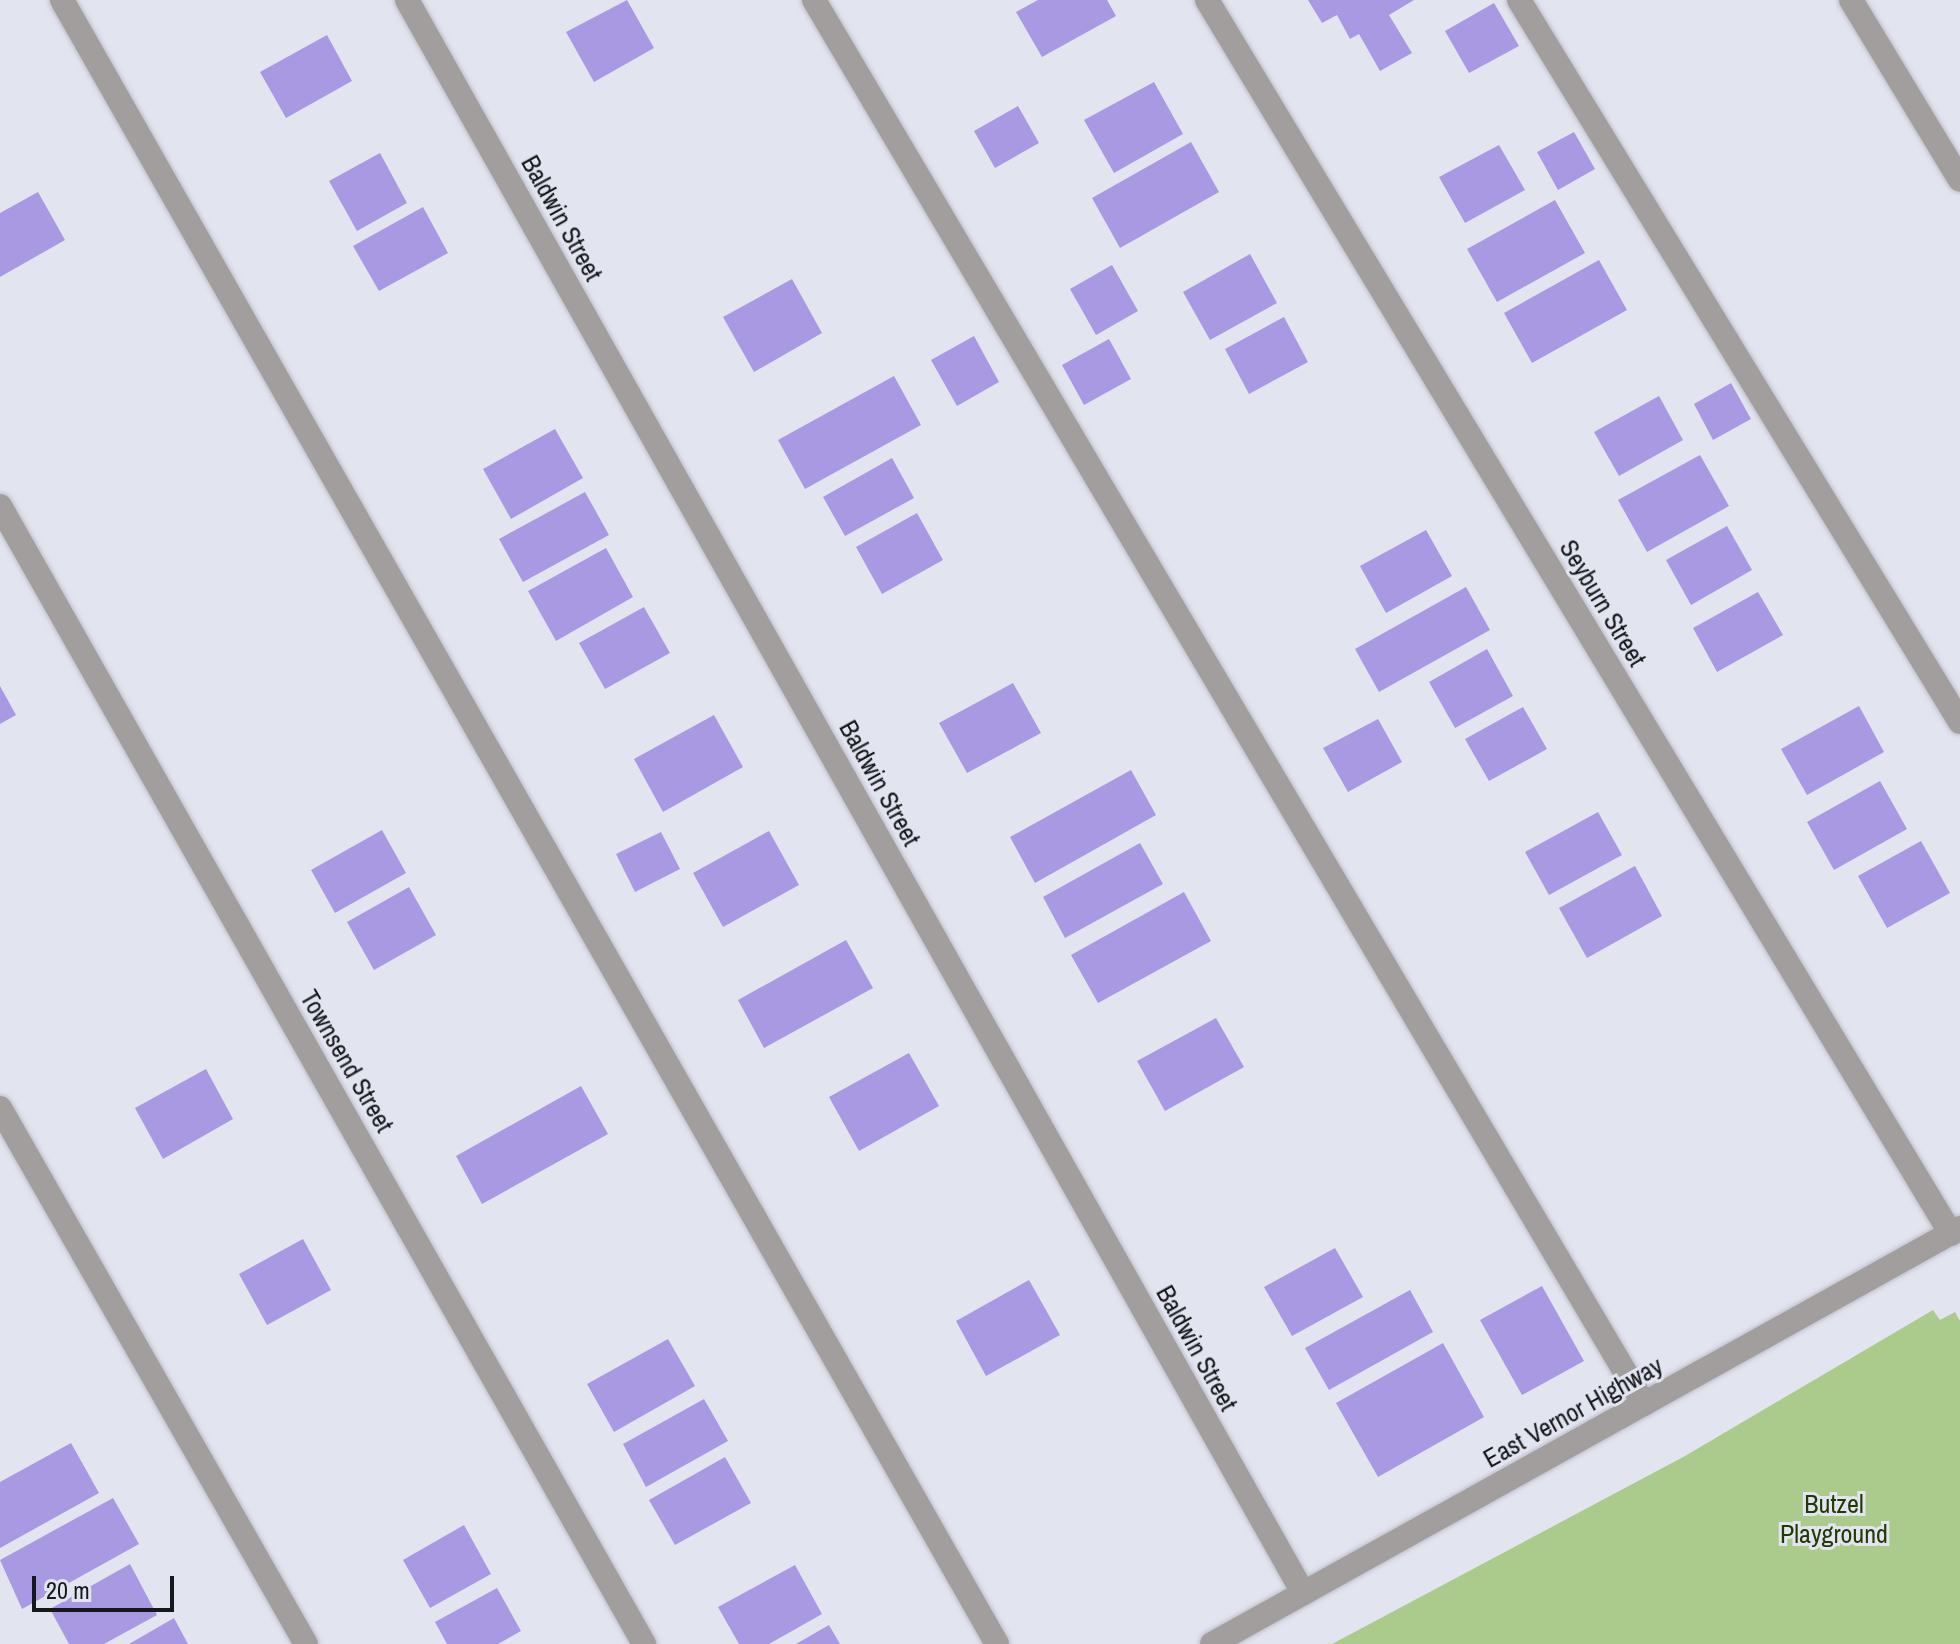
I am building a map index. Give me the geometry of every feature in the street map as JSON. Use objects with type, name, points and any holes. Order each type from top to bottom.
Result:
[{"type":"street","points":[[62,0],[997,1644]]},
{"type":"street","name":"Baldwin Street","points":[[407,0],[1303,1593]]},
{"type":"street","points":[[814,0],[1644,1404]]},
{"type":"street","name":"Seyburn Street","points":[[1207,0],[1957,1238]]},
{"type":"street","points":[[1519,0],[1960,722]]},
{"type":"street","points":[[1851,0],[1960,180]]},
{"type":"street","name":"Townsend Street","points":[[0,506],[644,1644]]},
{"type":"street","points":[[0,1108],[306,1644]]},
{"type":"street","name":"East Vernor Highway","points":[[1212,1644],[1644,1404],[1957,1238]]},
{"type":"green space","name":"Butzel Playground","points":[[1933,1310],[1940,1320],[1955,1312],[1960,1321],[1960,1644],[1332,1644],[1685,1456]]},
{"type":"building","points":[[627,0],[654,48],[594,82],[566,32]]},
{"type":"building","points":[[1038,0],[1107,0],[1116,16],[1042,57],[1016,12]]},
{"type":"building","points":[[1308,0],[1414,0],[1389,15],[1412,53],[1380,71],[1359,34],[1350,39],[1337,15],[1322,23]]},
{"type":"building","points":[[1494,3],[1519,46],[1469,73],[1445,31]]},
{"type":"building","points":[[327,35],[352,81],[286,118],[260,72]]},
{"type":"building","points":[[1154,82],[1183,134],[1114,173],[1084,120]]},
{"type":"building","points":[[1018,106],[1039,143],[995,168],[974,131]]},
{"type":"building","points":[[1574,132],[1595,169],[1558,190],[1537,152]]},
{"type":"building","points":[[1191,142],[1219,192],[1120,248],[1092,198]]},
{"type":"building","points":[[1499,145],[1525,190],[1465,223],[1439,177]]},
{"type":"building","points":[[380,153],[407,203],[357,231],[329,181]]},
{"type":"building","points":[[38,192],[65,240],[0,277],[0,213]]},
{"type":"building","points":[[1555,200],[1585,253],[1497,302],[1467,249]]},
{"type":"building","points":[[423,207],[448,253],[379,291],[353,246]]},
{"type":"building","points":[[1250,254],[1277,303],[1210,340],[1183,292]]},
{"type":"building","points":[[1599,260],[1627,310],[1532,363],[1504,313]]},
{"type":"building","points":[[1112,265],[1138,311],[1096,335],[1070,289]]},
{"type":"building","points":[[792,279],[822,333],[754,372],[723,317]]},
{"type":"building","points":[[1284,317],[1308,362],[1249,394],[1225,349]]},
{"type":"building","points":[[974,336],[999,382],[957,406],[931,360]]},
{"type":"building","points":[[1109,339],[1131,379],[1084,405],[1062,365]]},
{"type":"building","points":[[894,376],[921,425],[805,489],[778,440]]},
{"type":"building","points":[[1731,383],[1751,419],[1713,440],[1694,404]]},
{"type":"building","points":[[1659,396],[1683,440],[1619,476],[1594,432]]},
{"type":"building","points":[[555,429],[583,478],[511,519],[483,469]]},
{"type":"building","points":[[1700,455],[1729,506],[1647,552],[1618,500]]},
{"type":"building","points":[[892,458],[914,498],[845,536],[823,497]]},
{"type":"building","points":[[585,492],[609,535],[523,582],[499,539]]},
{"type":"building","points":[[917,513],[943,560],[882,594],[856,547]]},
{"type":"building","points":[[1727,526],[1752,570],[1691,605],[1666,560]]},
{"type":"building","points":[[1426,530],[1452,576],[1386,613],[1360,566]]},
{"type":"building","points":[[606,548],[633,597],[556,641],[528,591]]},
{"type":"building","points":[[1466,587],[1490,630],[1379,692],[1355,649]]},
{"type":"building","points":[[1758,592],[1783,635],[1717,672],[1693,628]]},
{"type":"building","points":[[644,607],[670,653],[605,689],[579,643]]},
{"type":"building","points":[[1487,649],[1513,696],[1455,728],[1429,682]]},
{"type":"building","points":[[1013,683],[1041,733],[967,773],[939,723]]},
{"type":"building","points":[[0,686],[16,715],[0,724]]},
{"type":"building","points":[[1859,706],[1884,752],[1807,795],[1781,749]]},
{"type":"building","points":[[1523,707],[1547,749],[1489,781],[1465,739]]},
{"type":"building","points":[[714,715],[743,767],[663,812],[634,759]]},
{"type":"building","points":[[1378,719],[1402,762],[1348,792],[1323,748]]},
{"type":"building","points":[[1131,770],[1156,815],[1035,883],[1010,837]]},
{"type":"building","points":[[1880,781],[1907,829],[1834,870],[1807,822]]},
{"type":"building","points":[[1598,812],[1622,855],[1549,895],[1525,852]]},
{"type":"building","points":[[382,830],[406,873],[335,913],[311,870]]},
{"type":"building","points":[[769,831],[799,885],[723,927],[693,873]]},
{"type":"building","points":[[661,832],[680,869],[635,892],[616,854]]},
{"type":"building","points":[[1921,841],[1950,893],[1887,928],[1858,876]]},
{"type":"building","points":[[1140,843],[1163,884],[1065,938],[1043,897]]},
{"type":"building","points":[[1635,866],[1662,916],[1587,958],[1559,908]]},
{"type":"building","points":[[409,887],[436,935],[374,970],[347,922]]},
{"type":"building","points":[[1184,892],[1211,941],[1098,1003],[1071,955]]},
{"type":"building","points":[[846,940],[873,988],[764,1048],[738,1000]]},
{"type":"building","points":[[1216,1018],[1244,1067],[1165,1111],[1137,1061]]},
{"type":"building","points":[[909,1053],[939,1106],[859,1151],[829,1097]]},
{"type":"building","points":[[206,1069],[233,1119],[163,1159],[135,1108]]},
{"type":"building","points":[[581,1086],[608,1134],[482,1204],[456,1156]]},
{"type":"building","points":[[303,1239],[331,1290],[267,1325],[239,1274]]},
{"type":"building","points":[[1335,1248],[1363,1297],[1292,1336],[1264,1287]]},
{"type":"building","points":[[1029,1280],[1060,1335],[986,1376],[956,1321]]},
{"type":"building","points":[[1542,1286],[1584,1361],[1522,1395],[1480,1320]]},
{"type":"building","points":[[1410,1290],[1433,1332],[1329,1390],[1305,1348]]},
{"type":"building","points":[[668,1339],[695,1386],[614,1432],[587,1384]]},
{"type":"building","points":[[1443,1343],[1484,1417],[1378,1477],[1336,1403]]},
{"type":"building","points":[[704,1399],[728,1441],[646,1487],[623,1444]]},
{"type":"building","points":[[71,1443],[99,1493],[0,1548],[0,1482]]},
{"type":"building","points":[[725,1457],[751,1503],[675,1545],[649,1500]]},
{"type":"building","points":[[113,1498],[139,1544],[22,1609],[0,1560]]},
{"type":"building","points":[[464,1525],[491,1574],[430,1608],[403,1560]]},
{"type":"building","points":[[130,1564],[157,1615],[104,1644],[69,1644],[50,1609]]},
{"type":"building","points":[[795,1565],[822,1614],[769,1644],[739,1644],[718,1607]]},
{"type":"building","points":[[497,1588],[521,1631],[498,1644],[447,1644],[435,1622]]},
{"type":"building","points":[[174,1618],[188,1644],[129,1644]]},
{"type":"building","points":[[829,1625],[840,1644],[796,1644]]}]
